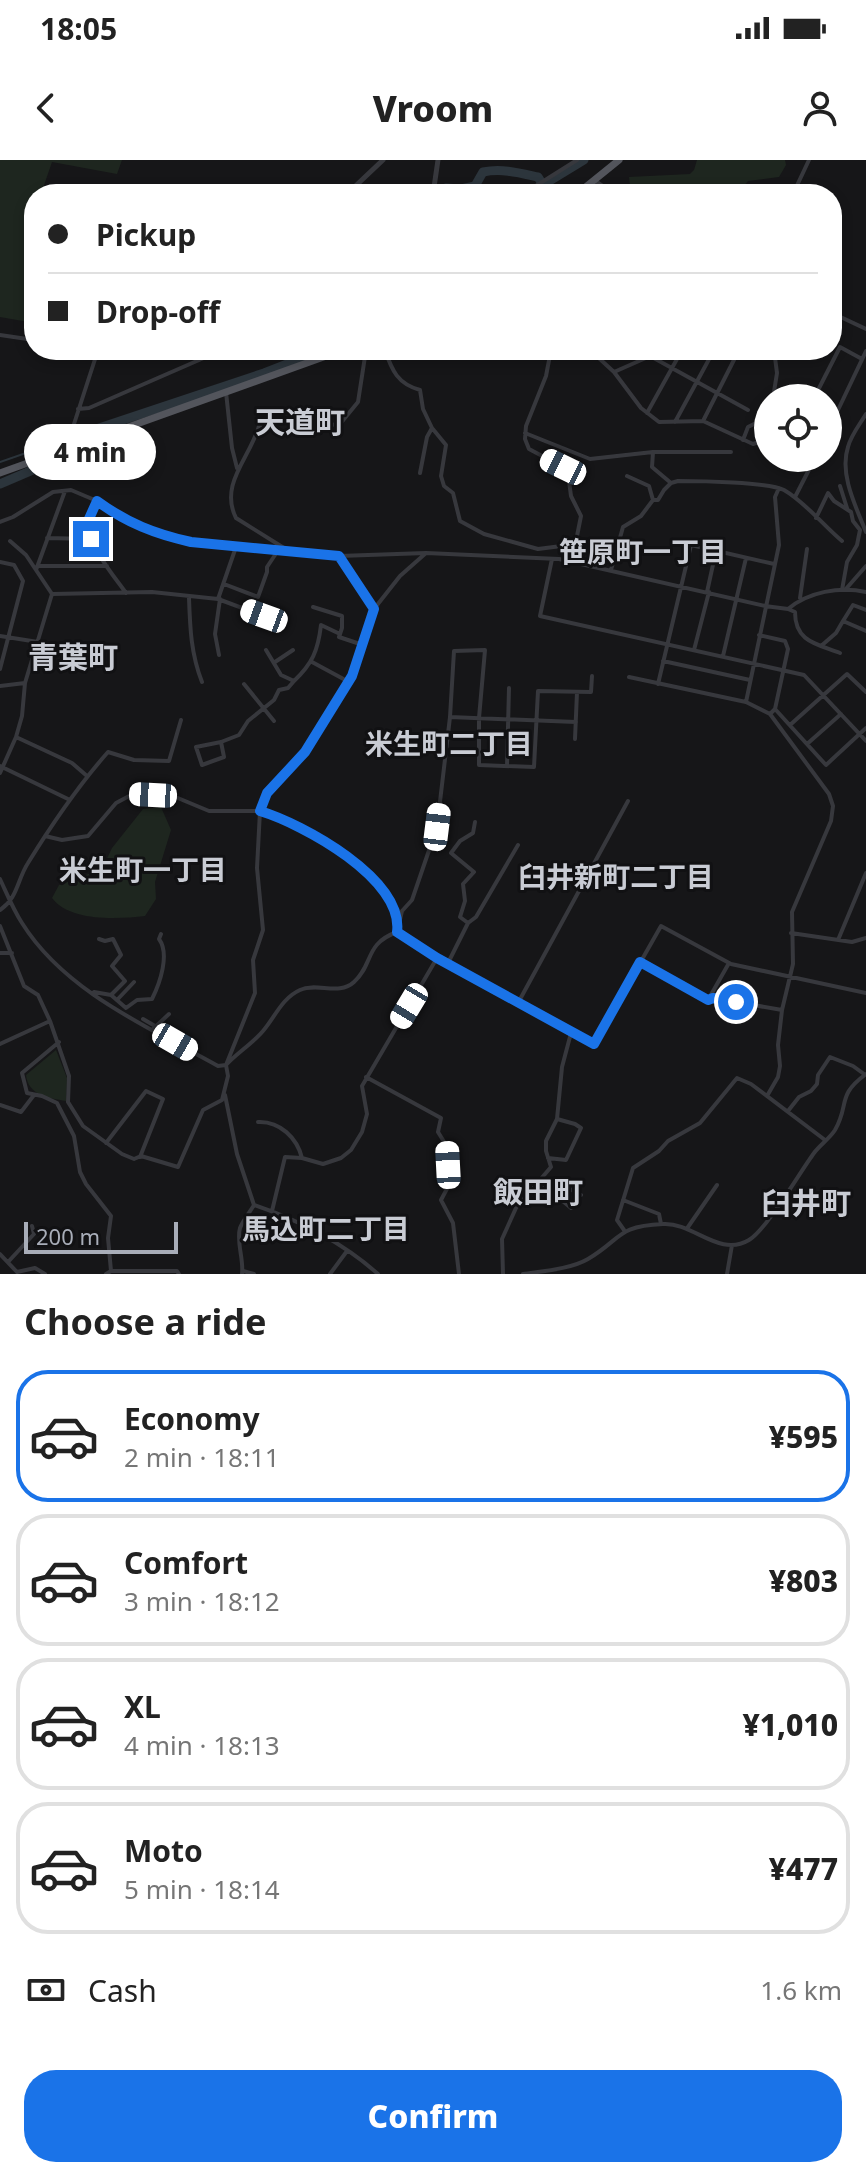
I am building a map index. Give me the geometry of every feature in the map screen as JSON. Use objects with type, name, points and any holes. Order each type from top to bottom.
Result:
[{"type":"main road","points":[[589,184],[619,160]]},
{"type":"main road","points":[[0,473],[315,360]]},
{"type":"street","points":[[358,184],[383,160]]},
{"type":"street","points":[[434,184],[438,160]]},
{"type":"street","points":[[538,184],[577,160]]},
{"type":"street","points":[[798,184],[809,160]]},
{"type":"street","points":[[594,180],[600,184]]},
{"type":"street","points":[[842,318],[866,329]]},
{"type":"street","points":[[0,335],[24,339]]},
{"type":"street","points":[[842,348],[862,359]]},
{"type":"street","points":[[842,401],[866,351]]},
{"type":"street","points":[[69,449],[78,409],[95,360]]},
{"type":"street","points":[[78,409],[89,408],[199,360]]},
{"type":"street","points":[[283,549],[236,518],[230,497],[237,468],[259,426],[302,418],[319,426],[340,424],[358,402],[364,360]]},
{"type":"street","points":[[388,360],[393,374],[407,386],[420,390],[423,409],[432,428],[446,445],[441,476],[444,486],[453,493],[460,521],[491,537],[538,549],[577,544]]},
{"type":"street","points":[[549,360],[525,433],[529,449],[563,467],[571,496],[581,516],[572,561]]},
{"type":"street","points":[[601,360],[641,408],[659,422],[703,421],[754,444]]},
{"type":"street","points":[[614,372],[641,360]]},
{"type":"street","points":[[657,360],[748,410]]},
{"type":"street","points":[[647,413],[676,360]]},
{"type":"street","points":[[675,422],[708,360]]},
{"type":"street","points":[[703,421],[734,360]]},
{"type":"street","points":[[775,360],[775,384]]},
{"type":"street","points":[[821,384],[833,360]]},
{"type":"street","points":[[226,392],[237,468]]},
{"type":"street","points":[[866,414],[848,445],[846,457],[850,488],[866,532]]},
{"type":"street","points":[[743,440],[748,427],[754,424]]},
{"type":"street","points":[[420,473],[427,437],[432,428]]},
{"type":"street","points":[[525,433],[590,459],[653,452],[731,452]]},
{"type":"street","points":[[653,452],[652,467],[671,483],[703,480],[779,488],[795,497],[842,541]]},
{"type":"street","points":[[795,497],[808,472]]},
{"type":"street","points":[[627,476],[649,486],[653,500]]},
{"type":"street","points":[[611,570],[623,527],[641,516],[671,483]]},
{"type":"street","points":[[840,486],[847,508],[860,530],[857,545],[847,562],[844,590]]},
{"type":"street","points":[[746,702],[779,545],[775,497],[779,488]]},
{"type":"street","points":[[37,568],[65,491]]},
{"type":"street","points":[[0,522],[53,492],[77,491],[121,518],[155,533],[191,542],[339,556],[426,553],[572,561],[788,609],[795,612],[795,626],[807,640],[840,653]]},
{"type":"street","points":[[816,518],[828,493],[834,501],[847,508]]},
{"type":"street","points":[[97,501],[88,521],[91,539],[126,593]]},
{"type":"street","points":[[47,538],[91,539]]},
{"type":"street","points":[[10,541],[37,568],[52,594],[25,683],[22,716],[16,737],[1,769],[70,800]]},
{"type":"street","points":[[219,655],[215,634],[219,599],[237,544]]},
{"type":"street","points":[[658,684],[691,545],[774,564]]},
{"type":"street","points":[[224,584],[258,597],[267,567],[283,549]]},
{"type":"street","points":[[800,599],[807,549]]},
{"type":"street","points":[[694,650],[716,551]]},
{"type":"street","points":[[0,926],[24,986],[38,995],[59,1042],[69,1076],[68,1102],[83,1126],[122,1154],[178,1167],[203,1110],[222,1100],[228,1076],[226,1065],[255,993],[253,960],[263,930],[257,868],[260,811],[267,793],[305,752],[349,682],[374,609],[400,576],[426,553]]},
{"type":"street","points":[[339,556],[374,609]]},
{"type":"street","points":[[723,656],[746,558]]},
{"type":"street","points":[[552,559],[540,616],[810,678],[866,741]]},
{"type":"street","points":[[0,562],[14,565],[23,581],[0,669]]},
{"type":"street","points":[[37,568],[107,566]]},
{"type":"street","points":[[844,590],[866,566]]},
{"type":"street","points":[[788,609],[800,599],[844,590],[866,592]]},
{"type":"street","points":[[52,594],[152,592],[219,599],[264,616],[272,627]]},
{"type":"street","points":[[189,597],[190,635],[194,661],[202,682]]},
{"type":"street","points":[[821,646],[836,633],[853,605],[866,610]]},
{"type":"street","points":[[313,607],[342,616],[339,637],[363,645]]},
{"type":"street","points":[[843,621],[866,631]]},
{"type":"street","points":[[221,742],[224,757],[202,765],[196,747],[239,735],[248,721],[274,700],[279,690],[288,688],[312,662],[318,649],[321,625],[340,634]]},
{"type":"street","points":[[759,635],[785,641],[788,649],[775,709],[770,714]]},
{"type":"street","points":[[0,636],[38,642]]},
{"type":"street","points":[[266,650],[281,675],[294,681]]},
{"type":"street","points":[[274,662],[293,650]]},
{"type":"street","points":[[397,932],[398,923],[412,900],[433,843],[450,717],[454,651],[485,650],[479,718],[479,765],[534,767],[538,691],[591,692],[592,676]]},
{"type":"street","points":[[663,661],[750,680]]},
{"type":"street","points":[[312,662],[349,682]]},
{"type":"street","points":[[790,725],[847,674],[866,692]]},
{"type":"street","points":[[629,677],[746,702],[770,714],[825,787],[833,806],[831,821],[792,912],[793,964],[782,1010],[778,1077],[767,1096]]},
{"type":"street","points":[[0,686],[25,683]]},
{"type":"street","points":[[244,684],[274,721]]},
{"type":"street","points":[[507,766],[509,688]]},
{"type":"street","points":[[575,739],[577,692]]},
{"type":"street","points":[[775,709],[826,765],[866,728]]},
{"type":"street","points":[[807,744],[841,714]]},
{"type":"street","points":[[450,717],[576,722]]},
{"type":"street","points":[[0,910],[10,903],[17,892],[18,880],[45,836],[108,752],[134,760],[169,761],[181,720]]},
{"type":"street","points":[[16,737],[72,763],[87,776]]},
{"type":"street","points":[[45,836],[62,840],[88,836],[116,803],[133,794],[173,796],[209,811],[260,811],[277,816],[319,838],[362,867],[386,894],[398,923]]},
{"type":"street","points":[[518,1003],[628,801]]},
{"type":"street","points":[[468,923],[460,917],[465,901],[463,884],[474,872],[451,853],[460,841],[473,833],[475,822]]},
{"type":"street","points":[[447,964],[468,923],[476,917],[518,845]]},
{"type":"street","points":[[838,940],[866,873]]},
{"type":"street","points":[[0,879],[22,925],[48,956],[92,992],[218,1066],[226,1065],[262,1033],[296,991],[312,986],[348,987],[359,977],[377,942],[397,932]]},
{"type":"street","points":[[397,932],[447,964],[594,1044],[661,926],[729,963],[866,993]]},
{"type":"street","points":[[791,933],[852,942],[866,938]]},
{"type":"street","points":[[92,992],[111,995],[126,1008],[137,1000],[152,999],[164,963],[163,944],[159,939],[161,934]]},
{"type":"street","points":[[99,939],[113,939],[121,955],[112,966],[125,981],[111,995]]},
{"type":"street","points":[[0,953],[12,953]]},
{"type":"street","points":[[272,1211],[285,1157],[323,1164],[341,1158],[351,1150],[362,1132],[367,1114],[362,1096],[366,1077],[437,958]]},
{"type":"street","points":[[640,962],[708,1000],[713,998],[782,1010]]},
{"type":"street","points":[[708,1000],[729,963]]},
{"type":"street","points":[[117,1000],[134,982]]},
{"type":"street","points":[[154,1028],[169,1014]]},
{"type":"street","points":[[143,1019],[154,1028]]},
{"type":"street","points":[[0,1044],[50,1021]]},
{"type":"street","points":[[503,1274],[502,1239],[516,1208],[551,1167],[546,1141],[557,1119],[562,1067],[571,1033]]},
{"type":"street","points":[[59,1042],[22,1073],[27,1093],[57,1103],[74,1136],[86,1184],[111,1216],[109,1272],[177,1271],[179,1274]]},
{"type":"street","points":[[523,1274],[587,1260],[624,1230],[661,1224],[688,1227],[713,1242],[732,1245],[748,1241],[833,1133],[850,1086],[865,1074],[830,1057],[818,1075],[817,1084],[799,1097],[788,1111]]},
{"type":"street","points":[[366,1077],[441,1118],[438,1132],[446,1145],[449,1185],[441,1200],[453,1223],[459,1274]]},
{"type":"street","points":[[624,1230],[617,1220],[633,1168],[659,1151],[668,1141],[700,1123],[737,1078],[748,1082],[825,1140]]},
{"type":"street","points":[[106,1143],[146,1091],[163,1099],[139,1157]]},
{"type":"street","points":[[225,1093],[237,1154],[254,1205],[241,1227],[242,1272],[254,1274]]},
{"type":"street","points":[[0,1105],[21,1112],[34,1095]]},
{"type":"street","points":[[548,1158],[566,1160],[581,1128],[557,1119]]},
{"type":"street","points":[[258,1122],[272,1123],[282,1129],[298,1144],[302,1158]]},
{"type":"street","points":[[540,1182],[571,1208]]},
{"type":"street","points":[[688,1227],[717,1185]]},
{"type":"street","points":[[561,1200],[570,1189],[581,1195]]},
{"type":"street","points":[[623,1200],[659,1214],[661,1224]]},
{"type":"street","points":[[254,1205],[272,1211],[347,1251],[378,1274]]},
{"type":"street","points":[[8,1262],[30,1241],[34,1234],[32,1226]]},
{"type":"street","points":[[727,1274],[732,1245]]},
{"type":"street","points":[[330,1274],[347,1251]]},
{"type":"street","points":[[0,1254],[18,1273],[35,1268],[45,1274]]},
{"type":"shaded area","points":[[0,160],[122,160],[117,174],[52,162],[44,184],[24,184],[24,321],[0,317]]},
{"type":"shaded area","points":[[697,160],[785,160],[786,165],[779,177],[748,181],[746,184],[630,184],[629,177],[690,174]]},
{"type":"shaded area","points":[[161,807],[171,830],[155,882],[156,899],[145,916],[108,918],[82,915],[60,906],[52,898],[59,885],[102,869],[112,848],[143,809]]},
{"type":"shaded area","points":[[56,1050],[67,1078],[66,1101],[35,1091],[26,1075]]},
{"type":"waterway","points":[[545,184],[584,160]]},
{"type":"waterway","points":[[476,184],[483,172],[497,171],[538,177],[542,184]]},
{"type":"waterway","points":[[75,436],[297,360]]},
{"type":"waterway","points":[[45,452],[46,446],[66,439]]},
{"type":"waterway","points":[[0,462],[46,446]]},
{"type":"waterway","points":[[0,484],[43,463]]},
{"type":"district","name":"天道町","points":[[300,421]]},
{"type":"district","name":"笹原町一丁目","points":[[643,551]]},
{"type":"district","name":"青葉町","points":[[73,656]]},
{"type":"district","name":"米生町二丁目","points":[[449,743]]},
{"type":"district","name":"米生町一丁目","points":[[143,869]]},
{"type":"district","name":"臼井新町二丁目","points":[[616,876]]},
{"type":"district","name":"飯田町","points":[[538,1191]]},
{"type":"district","name":"臼井町","points":[[806,1202]]},
{"type":"district","name":"馬込町二丁目","points":[[326,1228]]},
{"type":"route","points":[[91,539],[88,521],[97,501],[121,518],[168,537],[191,542],[339,556],[374,609],[357,666],[305,752],[267,793],[260,811],[277,816],[319,838],[362,867],[386,894],[398,923],[397,932],[437,958],[594,1044],[640,962],[708,1000],[736,1002]]}]
